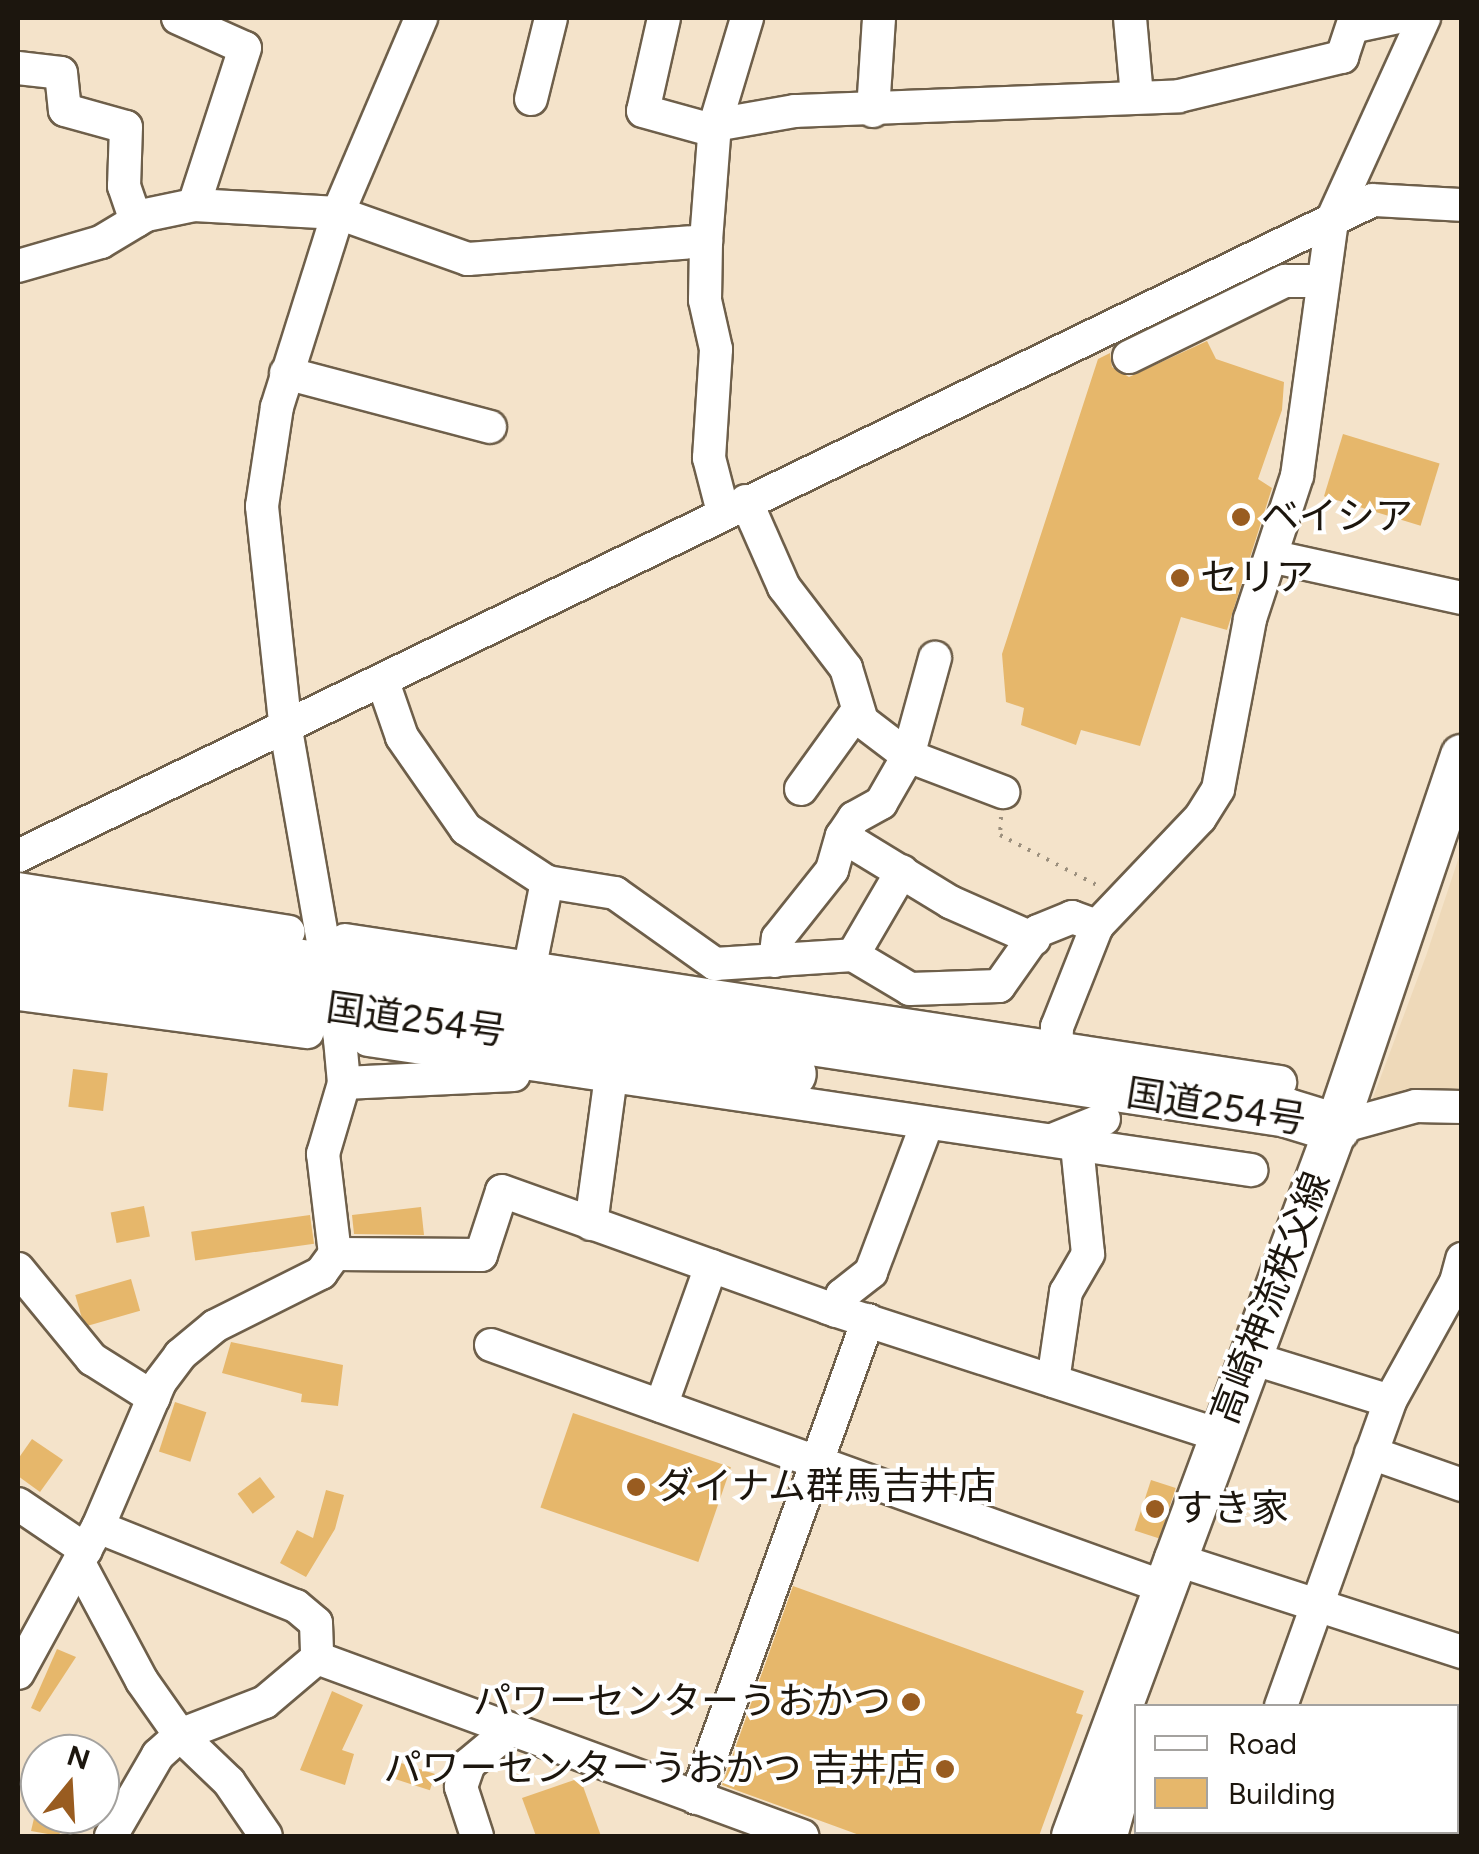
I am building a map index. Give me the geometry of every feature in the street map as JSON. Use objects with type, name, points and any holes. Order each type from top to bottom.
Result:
[{"type":"highway","name":"国道254号","points":[[38,924],[568,1041],[1076,1135],[1282,1138],[1336,1128]]},
{"type":"highway","name":"国道254号","points":[[18,960],[146,980],[468,989],[1053,1066],[1288,1113],[1336,1128]]},
{"type":"highway","points":[[97,1005],[146,980]]},
{"type":"main road","name":"高崎神流秩父線","points":[[1072,1836],[1135,1690],[1166,1572],[1336,1128],[1460,768]]},
{"type":"street","points":[[178,18],[245,48],[194,205]]},
{"type":"street","points":[[18,1673],[88,1547],[154,1398],[198,1338],[321,1273],[335,1254],[324,1154],[344,1083],[286,731],[262,506],[286,373],[338,212],[421,18]]},
{"type":"street","points":[[531,100],[551,18]]},
{"type":"street","points":[[664,18],[643,111],[715,128],[754,114],[1179,96],[1314,68],[1342,57],[1356,22],[1396,18]]},
{"type":"street","points":[[746,18],[715,128],[706,241],[706,300],[716,349],[709,458],[784,587],[846,668],[862,721],[908,756],[1003,792]]},
{"type":"street","points":[[872,112],[880,18]]},
{"type":"street","points":[[1130,18],[1138,97]]},
{"type":"street","points":[[1053,1066],[1105,915],[1200,818],[1218,789],[1242,651],[1275,557],[1297,476],[1332,220],[1424,18]]},
{"type":"street","points":[[18,68],[61,73],[65,110],[126,126],[124,186],[136,222]]},
{"type":"street","points":[[18,856],[286,731],[734,506],[1373,200],[1462,205]]},
{"type":"street","points":[[18,266],[101,242],[136,222],[194,205],[338,212],[468,259],[706,241]]},
{"type":"street","points":[[1129,357],[1285,281],[1321,281]]},
{"type":"street","points":[[286,373],[490,426]]},
{"type":"street","points":[[1275,557],[1462,598]]},
{"type":"street","points":[[774,961],[778,938],[832,870],[842,836],[854,818],[881,803],[908,756],[935,658]]},
{"type":"street","points":[[383,682],[402,737],[466,829],[547,882],[614,893],[715,964],[854,955],[910,988],[999,986],[1034,939],[1072,917],[1105,915]]},
{"type":"street","points":[[801,789],[858,710]]},
{"type":"street","points":[[842,836],[950,902],[1034,939]]},
{"type":"street","points":[[854,955],[902,870]]},
{"type":"street","points":[[536,968],[547,882]]},
{"type":"street","points":[[18,889],[289,932]]},
{"type":"street","points":[[18,898],[38,924]]},
{"type":"street","points":[[468,989],[536,968]]},
{"type":"street","points":[[18,994],[97,1005],[536,968],[1053,1066],[1280,1082]]},
{"type":"street","points":[[368,1040],[927,1124],[1076,1135],[1251,1170]]},
{"type":"street","points":[[568,1041],[615,1077]]},
{"type":"street","points":[[344,1083],[521,1075],[522,1062]]},
{"type":"street","points":[[592,1224],[615,1077]]},
{"type":"street","points":[[1336,1128],[1416,1106],[1462,1108]]},
{"type":"street","points":[[696,1798],[816,1462],[852,1315],[842,1295],[870,1272],[927,1124]]},
{"type":"street","points":[[1052,1381],[1066,1292],[1088,1254],[1076,1135]]},
{"type":"street","points":[[335,1254],[480,1256],[502,1191],[852,1315],[1218,1435]]},
{"type":"street","points":[[661,1406],[711,1266]]},
{"type":"street","points":[[18,1269],[92,1359],[154,1398]]},
{"type":"street","points":[[1282,1704],[1390,1401],[1460,1275]]},
{"type":"street","points":[[490,1345],[816,1462],[1166,1572],[1319,1602],[1462,1652]]},
{"type":"street","points":[[1251,1358],[1390,1401]]},
{"type":"street","points":[[1371,1453],[1462,1485]]},
{"type":"street","points":[[18,1504],[88,1547],[296,1606],[316,1623],[318,1658]]},
{"type":"street","points":[[88,1547],[142,1682],[180,1735],[230,1782],[266,1836]]},
{"type":"street","points":[[318,1658],[802,1836]]},
{"type":"street","points":[[111,1836],[158,1755],[180,1735],[265,1702],[318,1658]]},
{"type":"street","points":[[477,1836],[461,1786],[470,1764],[510,1730]]},
{"type":"street","points":[[1111,1836],[1134,1753]]},
{"type":"path","points":[[1003,792],[1000,835],[1051,865],[1080,872],[1105,915]]},
{"type":"shaded area","points":[[1461,851],[1461,1098],[1368,1111],[1426,956]]},
{"type":"building","points":[[1207,341],[1216,359],[1284,382],[1282,410],[1258,479],[1272,488],[1227,630],[1181,617],[1140,746],[1081,730],[1076,745],[1021,725],[1024,708],[1006,702],[1002,654],[1098,359],[1110,353],[1112,367],[1129,377]]},
{"type":"building","points":[[1343,434],[1440,464],[1421,526],[1324,496]]},
{"type":"building","points":[[73,1069],[108,1073],[103,1111],[68,1107]]},
{"type":"building","points":[[144,1206],[150,1236],[117,1243],[111,1212]]},
{"type":"building","points":[[421,1207],[424,1235],[354,1234],[352,1215]]},
{"type":"building","points":[[310,1215],[314,1244],[195,1260],[191,1232]]},
{"type":"building","points":[[131,1279],[140,1311],[84,1327],[75,1295]]},
{"type":"building","points":[[231,1342],[343,1365],[338,1406],[301,1402],[302,1394],[222,1373]]},
{"type":"building","points":[[175,1402],[206,1412],[190,1462],[159,1451]]},
{"type":"building","name":"ダイナム群馬吉井店","points":[[573,1413],[731,1467],[698,1562],[540,1508]]},
{"type":"building","points":[[32,1439],[63,1460],[40,1492],[18,1476],[18,1459]]},
{"type":"building","points":[[260,1477],[275,1497],[253,1514],[238,1494]]},
{"type":"building","name":"すき家","points":[[1151,1480],[1176,1488],[1159,1538],[1135,1530]]},
{"type":"building","points":[[326,1490],[344,1495],[335,1529],[306,1577],[280,1563],[297,1530],[313,1538]]},
{"type":"building","name":"パワーセンターうおかつ","points":[[793,1586],[1084,1691],[1076,1713],[1083,1715],[1039,1836],[862,1836],[722,1785]]},
{"type":"building","points":[[57,1649],[76,1657],[40,1712],[31,1708]]},
{"type":"building","points":[[332,1691],[363,1705],[342,1750],[354,1754],[345,1785],[300,1770]]},
{"type":"building","points":[[398,1762],[435,1774],[430,1790],[393,1778]]},
{"type":"building","points":[[580,1778],[601,1836],[536,1836],[522,1798]]},
{"type":"place","name":"ベイシア","points":[[1241,517]]},
{"type":"place","name":"セリア","points":[[1180,578]]},
{"type":"place","name":"ダイナム群馬吉井店","points":[[636,1487]]},
{"type":"place","name":"すき家","points":[[1155,1509]]},
{"type":"place","name":"パワーセンターうおかつ","points":[[911,1702]]},
{"type":"place","name":"パワーセンターうおかつ 吉井店","points":[[945,1769]]}]
